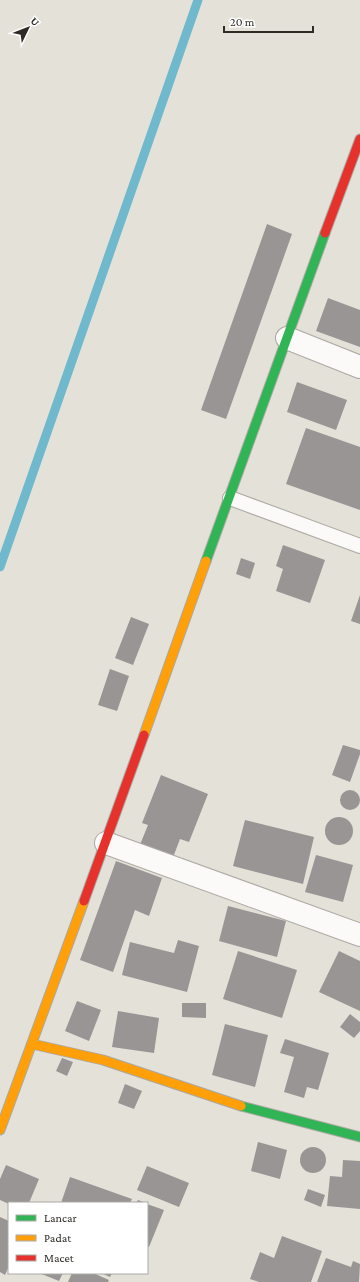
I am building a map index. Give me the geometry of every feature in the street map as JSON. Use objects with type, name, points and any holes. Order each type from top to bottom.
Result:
[{"type":"main road","points":[[0,1130],[106,843],[360,139]]},
{"type":"main road","points":[[32,1044],[103,1060],[254,1110],[360,1137]]},
{"type":"street","points":[[287,338],[360,368]]},
{"type":"street","points":[[106,843],[360,935]]},
{"type":"lane","points":[[230,498],[360,546]]},
{"type":"building","points":[[267,224],[292,234],[226,419],[201,410]]},
{"type":"building","points":[[328,298],[360,310],[360,347],[316,331]]},
{"type":"building","points":[[297,382],[347,400],[336,430],[287,412]]},
{"type":"building","points":[[306,428],[360,447],[360,510],[286,484]]},
{"type":"building","points":[[283,545],[325,560],[310,603],[276,591],[283,569],[276,566]]},
{"type":"building","points":[[241,558],[255,563],[250,579],[236,574]]},
{"type":"building","points":[[360,595],[360,624],[351,621]]},
{"type":"building","points":[[131,617],[149,624],[133,665],[115,658]]},
{"type":"building","points":[[110,669],[129,676],[117,711],[98,705]]},
{"type":"building","points":[[343,745],[360,750],[350,782],[332,775]]},
{"type":"building","points":[[161,775],[208,794],[189,842],[180,839],[172,860],[139,847],[148,825],[142,823]]},
{"type":"building","points":[[350,790],[357,793],[360,800],[357,807],[350,810],[343,807],[340,800],[343,793]]},
{"type":"building","points":[[339,817],[345,818],[349,821],[352,825],[352,837],[349,841],[345,844],[339,845],[333,844],[329,841],[326,837],[325,831],[326,825],[329,821],[333,818]]},
{"type":"building","points":[[245,820],[314,837],[303,884],[233,866]]},
{"type":"building","points":[[316,855],[353,865],[343,902],[305,892]]},
{"type":"building","points":[[116,861],[162,878],[149,916],[135,910],[113,972],[80,960]]},
{"type":"building","points":[[228,906],[286,921],[277,957],[219,941]]},
{"type":"building","points":[[178,940],[199,946],[187,992],[122,975],[130,942],[174,953]]},
{"type":"building","points":[[238,951],[297,970],[282,1018],[223,999]]},
{"type":"building","points":[[339,951],[360,961],[360,1011],[319,992]]},
{"type":"building","points":[[77,1001],[101,1010],[89,1041],[65,1031]]},
{"type":"building","points":[[182,1003],[206,1003],[206,1018],[182,1017]]},
{"type":"building","points":[[118,1011],[159,1018],[154,1053],[112,1047]]},
{"type":"building","points":[[350,1014],[360,1022],[360,1031],[354,1038],[340,1027]]},
{"type":"building","points":[[225,1024],[268,1035],[255,1087],[212,1075]]},
{"type":"building","points":[[285,1039],[329,1053],[318,1090],[307,1087],[304,1098],[284,1092],[294,1057],[280,1053]]},
{"type":"building","points":[[62,1058],[73,1062],[67,1076],[56,1071]]},
{"type":"building","points":[[125,1084],[142,1091],[134,1109],[118,1103]]},
{"type":"building","points":[[258,1142],[287,1150],[280,1179],[251,1171]]},
{"type":"building","points":[[313,1147],[322,1151],[326,1160],[322,1169],[313,1173],[304,1169],[300,1160],[304,1151]]},
{"type":"building","points":[[343,1160],[360,1161],[360,1209],[327,1206],[330,1176],[342,1177]]},
{"type":"building","points":[[6,1165],[39,1179],[29,1202],[8,1202],[8,1204],[0,1200],[0,1179]]},
{"type":"building","points":[[147,1166],[189,1183],[179,1207],[137,1190]]},
{"type":"building","points":[[70,1177],[132,1199],[130,1202],[61,1202]]},
{"type":"building","points":[[308,1189],[325,1195],[321,1207],[304,1200]]},
{"type":"building","points":[[148,1204],[164,1210],[148,1246]]},
{"type":"building","points":[[0,1217],[8,1221],[8,1268],[5,1275],[0,1272]]},
{"type":"building","points":[[282,1236],[322,1251],[311,1282],[259,1282],[250,1279],[260,1252],[274,1258]]},
{"type":"building","points":[[326,1258],[351,1267],[353,1261],[360,1264],[359,1282],[317,1282]]},
{"type":"building","points":[[42,1274],[62,1274],[59,1281]]},
{"type":"building","points":[[72,1274],[95,1274],[109,1280],[108,1282],[68,1282]]},
{"type":"building","points":[[103,1274],[112,1274],[110,1277]]},
{"type":"waterway","points":[[0,567],[198,0]]},
{"type":"traffic: fast","points":[[206,561],[325,233]]},
{"type":"traffic: fast","points":[[241,1106],[360,1137]]},
{"type":"traffic: slow","points":[[144,735],[206,561]]},
{"type":"traffic: slow","points":[[0,1130],[84,901]]},
{"type":"traffic: slow","points":[[32,1044],[103,1060],[241,1106]]},
{"type":"traffic: jam","points":[[325,233],[360,139]]},
{"type":"traffic: jam","points":[[84,901],[144,735]]}]
